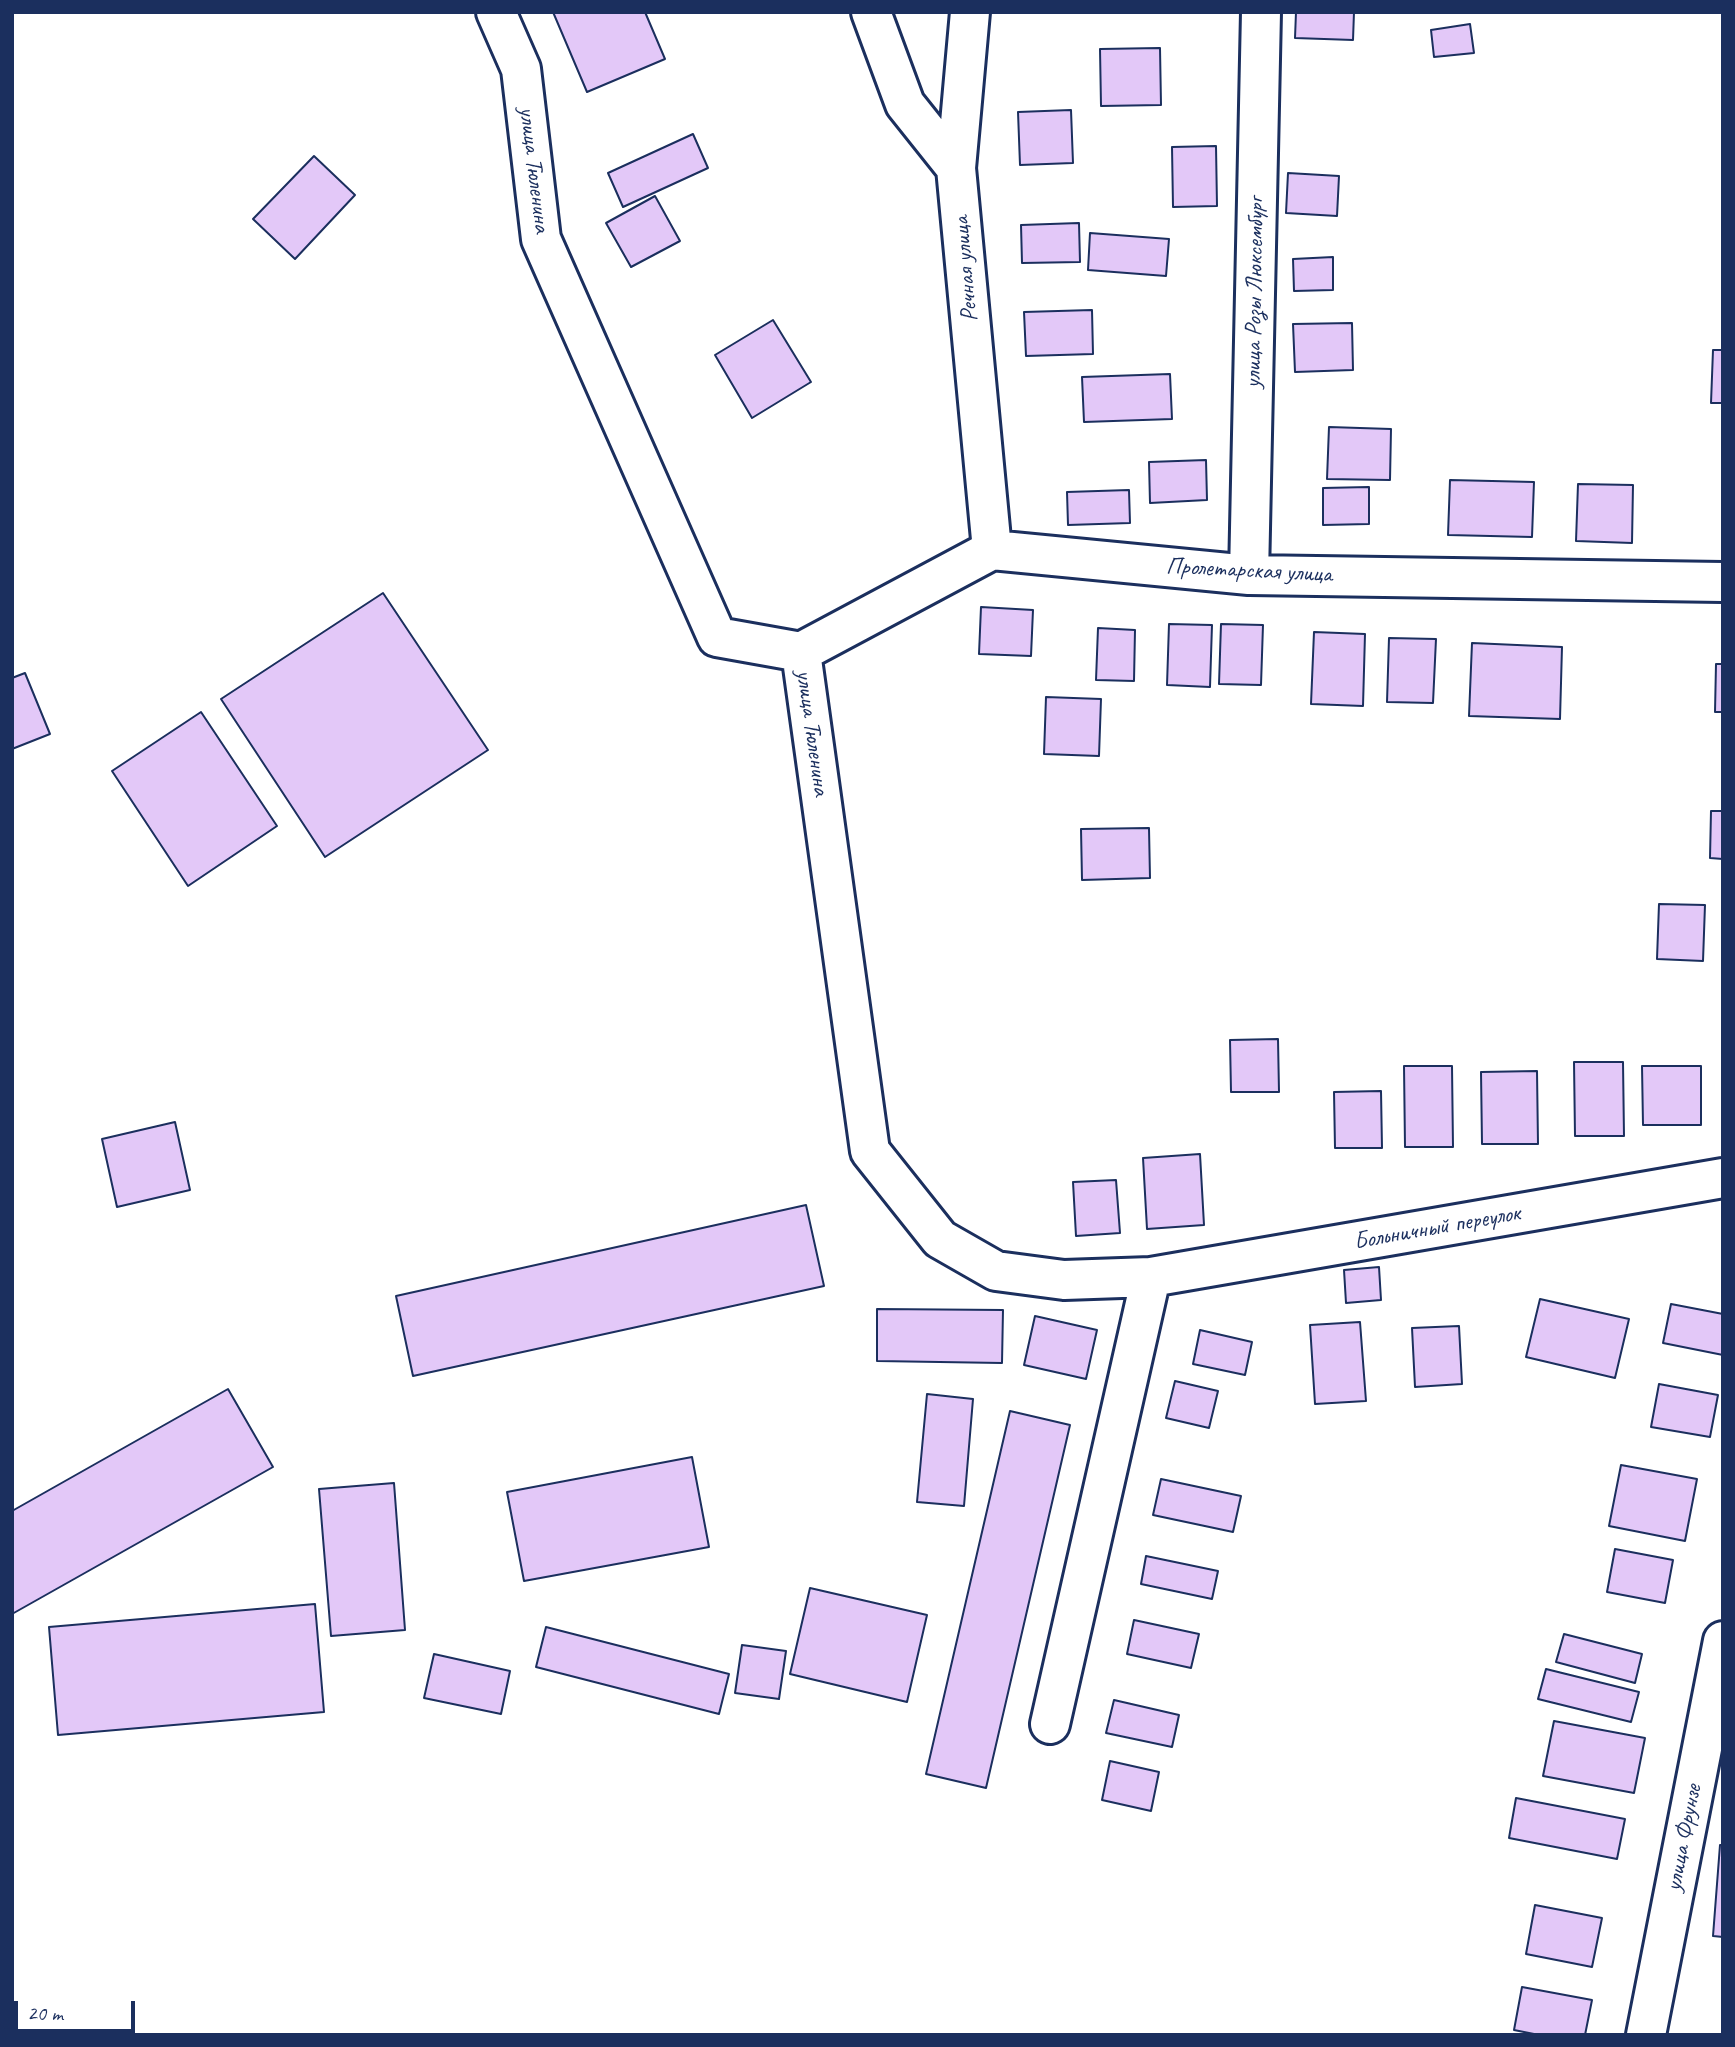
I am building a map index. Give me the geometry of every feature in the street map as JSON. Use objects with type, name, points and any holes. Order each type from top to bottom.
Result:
[{"type":"street","name":"улица Тюленина","points":[[496,12],[521,69],[541,239],[716,637],[801,652],[870,1152],[940,1240],[996,1271],[1064,1280]]},
{"type":"street","points":[[871,12],[905,104],[956,168]]},
{"type":"street","name":"Речная улица","points":[[970,12],[956,168],[992,550]]},
{"type":"street","name":"улица Розы Люксембург","points":[[1249,575],[1261,12]]},
{"type":"street","points":[[801,652],[992,550]]},
{"type":"street","name":"Пролетарская улица","points":[[992,550],[1249,575],[1723,582]]},
{"type":"street","name":"Больничный переулок","points":[[1064,1280],[1151,1277],[1723,1178]]},
{"type":"street","points":[[1050,1724],[1151,1277]]},
{"type":"street","name":"улица Фрунзе","points":[[1646,2035],[1723,1641]]},
{"type":"building","points":[[553,12],[645,12],[665,59],[587,92]]},
{"type":"building","points":[[1296,12],[1354,12],[1353,40],[1295,38]]},
{"type":"building","points":[[1470,24],[1474,53],[1434,57],[1431,30]]},
{"type":"building","points":[[1160,48],[1161,105],[1101,106],[1100,49]]},
{"type":"building","points":[[1071,110],[1073,163],[1020,165],[1018,112]]},
{"type":"building","points":[[693,134],[708,168],[623,207],[608,173]]},
{"type":"building","points":[[1216,146],[1217,206],[1173,207],[1172,147]]},
{"type":"building","points":[[314,156],[355,195],[295,259],[253,219]]},
{"type":"building","points":[[1288,173],[1339,176],[1337,216],[1286,213]]},
{"type":"building","points":[[655,196],[680,241],[631,267],[606,223]]},
{"type":"building","points":[[1079,223],[1080,262],[1022,263],[1021,225]]},
{"type":"building","points":[[1090,233],[1169,239],[1166,276],[1088,270]]},
{"type":"building","points":[[1333,257],[1333,290],[1294,291],[1293,259]]},
{"type":"building","points":[[1092,310],[1093,354],[1026,356],[1024,312]]},
{"type":"building","points":[[773,320],[811,382],[752,418],[715,355]]},
{"type":"building","points":[[1352,323],[1353,370],[1295,372],[1293,324]]},
{"type":"building","points":[[1713,350],[1723,350],[1723,403],[1711,403]]},
{"type":"building","points":[[1170,374],[1172,419],[1084,422],[1082,377]]},
{"type":"building","points":[[1329,427],[1391,429],[1390,480],[1327,479]]},
{"type":"building","points":[[1206,460],[1207,500],[1150,503],[1149,462]]},
{"type":"building","points":[[1450,480],[1534,482],[1532,537],[1448,535]]},
{"type":"building","points":[[1578,484],[1633,485],[1632,543],[1576,541]]},
{"type":"building","points":[[1369,487],[1369,524],[1323,525],[1323,488]]},
{"type":"building","points":[[1129,490],[1130,523],[1068,525],[1067,492]]},
{"type":"building","points":[[383,593],[488,750],[325,857],[221,699]]},
{"type":"building","points":[[981,607],[1033,610],[1031,656],[979,654]]},
{"type":"building","points":[[1169,624],[1212,625],[1210,687],[1167,685]]},
{"type":"building","points":[[1221,624],[1263,625],[1261,685],[1219,684]]},
{"type":"building","points":[[1098,628],[1135,630],[1134,681],[1096,680]]},
{"type":"building","points":[[1314,632],[1365,634],[1363,706],[1311,704]]},
{"type":"building","points":[[1389,638],[1436,639],[1433,703],[1387,702]]},
{"type":"building","points":[[1472,643],[1562,647],[1560,719],[1469,716]]},
{"type":"building","points":[[1716,664],[1723,664],[1723,712],[1715,712]]},
{"type":"building","points":[[25,673],[50,734],[12,749],[12,678]]},
{"type":"building","points":[[1046,697],[1101,699],[1099,756],[1044,754]]},
{"type":"building","points":[[201,712],[277,826],[188,886],[112,771]]},
{"type":"building","points":[[1711,811],[1723,811],[1723,859],[1710,858]]},
{"type":"building","points":[[1149,828],[1150,878],[1082,880],[1081,829]]},
{"type":"building","points":[[1659,904],[1705,905],[1703,961],[1657,959]]},
{"type":"building","points":[[1278,1039],[1279,1092],[1231,1092],[1230,1040]]},
{"type":"building","points":[[1574,1062],[1623,1062],[1624,1136],[1575,1136]]},
{"type":"building","points":[[1404,1066],[1452,1066],[1453,1147],[1405,1147]]},
{"type":"building","points":[[1642,1066],[1701,1066],[1701,1125],[1643,1125]]},
{"type":"building","points":[[1537,1071],[1538,1144],[1482,1144],[1481,1072]]},
{"type":"building","points":[[1381,1091],[1382,1148],[1335,1148],[1334,1092]]},
{"type":"building","points":[[175,1122],[190,1190],[117,1207],[102,1139]]},
{"type":"building","points":[[1200,1154],[1204,1225],[1147,1229],[1143,1158]]},
{"type":"building","points":[[1116,1180],[1120,1233],[1076,1236],[1073,1182]]},
{"type":"building","points":[[806,1205],[824,1286],[413,1376],[396,1296]]},
{"type":"building","points":[[1379,1267],[1381,1300],[1346,1303],[1344,1270]]},
{"type":"building","points":[[1540,1299],[1629,1319],[1615,1378],[1526,1357]]},
{"type":"building","points":[[1671,1304],[1723,1314],[1723,1355],[1663,1343]]},
{"type":"building","points":[[877,1309],[1003,1310],[1002,1363],[877,1361]]},
{"type":"building","points":[[1035,1316],[1097,1330],[1086,1379],[1024,1365]]},
{"type":"building","points":[[1360,1322],[1366,1401],[1315,1404],[1310,1325]]},
{"type":"building","points":[[1459,1326],[1462,1384],[1415,1387],[1412,1328]]},
{"type":"building","points":[[1200,1330],[1252,1342],[1245,1375],[1193,1364]]},
{"type":"building","points":[[1175,1381],[1218,1391],[1209,1428],[1166,1418]]},
{"type":"building","points":[[1659,1384],[1718,1395],[1710,1437],[1651,1427]]},
{"type":"building","points":[[228,1389],[273,1467],[12,1614],[12,1511]]},
{"type":"building","points":[[927,1394],[973,1399],[964,1506],[917,1502]]},
{"type":"building","points":[[1010,1411],[1070,1425],[986,1788],[926,1774]]},
{"type":"building","points":[[692,1457],[709,1547],[524,1581],[507,1492]]},
{"type":"building","points":[[1621,1465],[1697,1479],[1685,1541],[1609,1526]]},
{"type":"building","points":[[1161,1479],[1241,1496],[1233,1532],[1153,1515]]},
{"type":"building","points":[[394,1483],[405,1630],[331,1636],[319,1489]]},
{"type":"building","points":[[1615,1549],[1673,1560],[1665,1603],[1607,1592]]},
{"type":"building","points":[[1146,1556],[1218,1571],[1212,1599],[1141,1584]]},
{"type":"building","points":[[810,1588],[927,1615],[907,1702],[790,1674]]},
{"type":"building","points":[[315,1604],[324,1712],[58,1735],[49,1627]]},
{"type":"building","points":[[1134,1620],[1199,1634],[1191,1668],[1127,1654]]},
{"type":"building","points":[[546,1627],[729,1674],[719,1714],[536,1667]]},
{"type":"building","points":[[1564,1634],[1642,1654],[1635,1683],[1556,1662]]},
{"type":"building","points":[[742,1645],[786,1651],[779,1699],[735,1693]]},
{"type":"building","points":[[434,1654],[510,1671],[501,1714],[424,1698]]},
{"type":"building","points":[[1546,1669],[1639,1692],[1631,1722],[1538,1699]]},
{"type":"building","points":[[1114,1700],[1179,1715],[1172,1747],[1106,1733]]},
{"type":"building","points":[[1554,1721],[1645,1738],[1634,1793],[1543,1776]]},
{"type":"building","points":[[1110,1761],[1159,1772],[1151,1811],[1102,1800]]},
{"type":"building","points":[[1516,1798],[1625,1819],[1617,1859],[1509,1838]]},
{"type":"building","points":[[1720,1845],[1723,1845],[1723,1937],[1713,1936]]},
{"type":"building","points":[[1535,1905],[1602,1918],[1592,1967],[1526,1954]]},
{"type":"building","points":[[1522,1987],[1592,2000],[1585,2035],[1539,2035],[1514,2030]]}]
